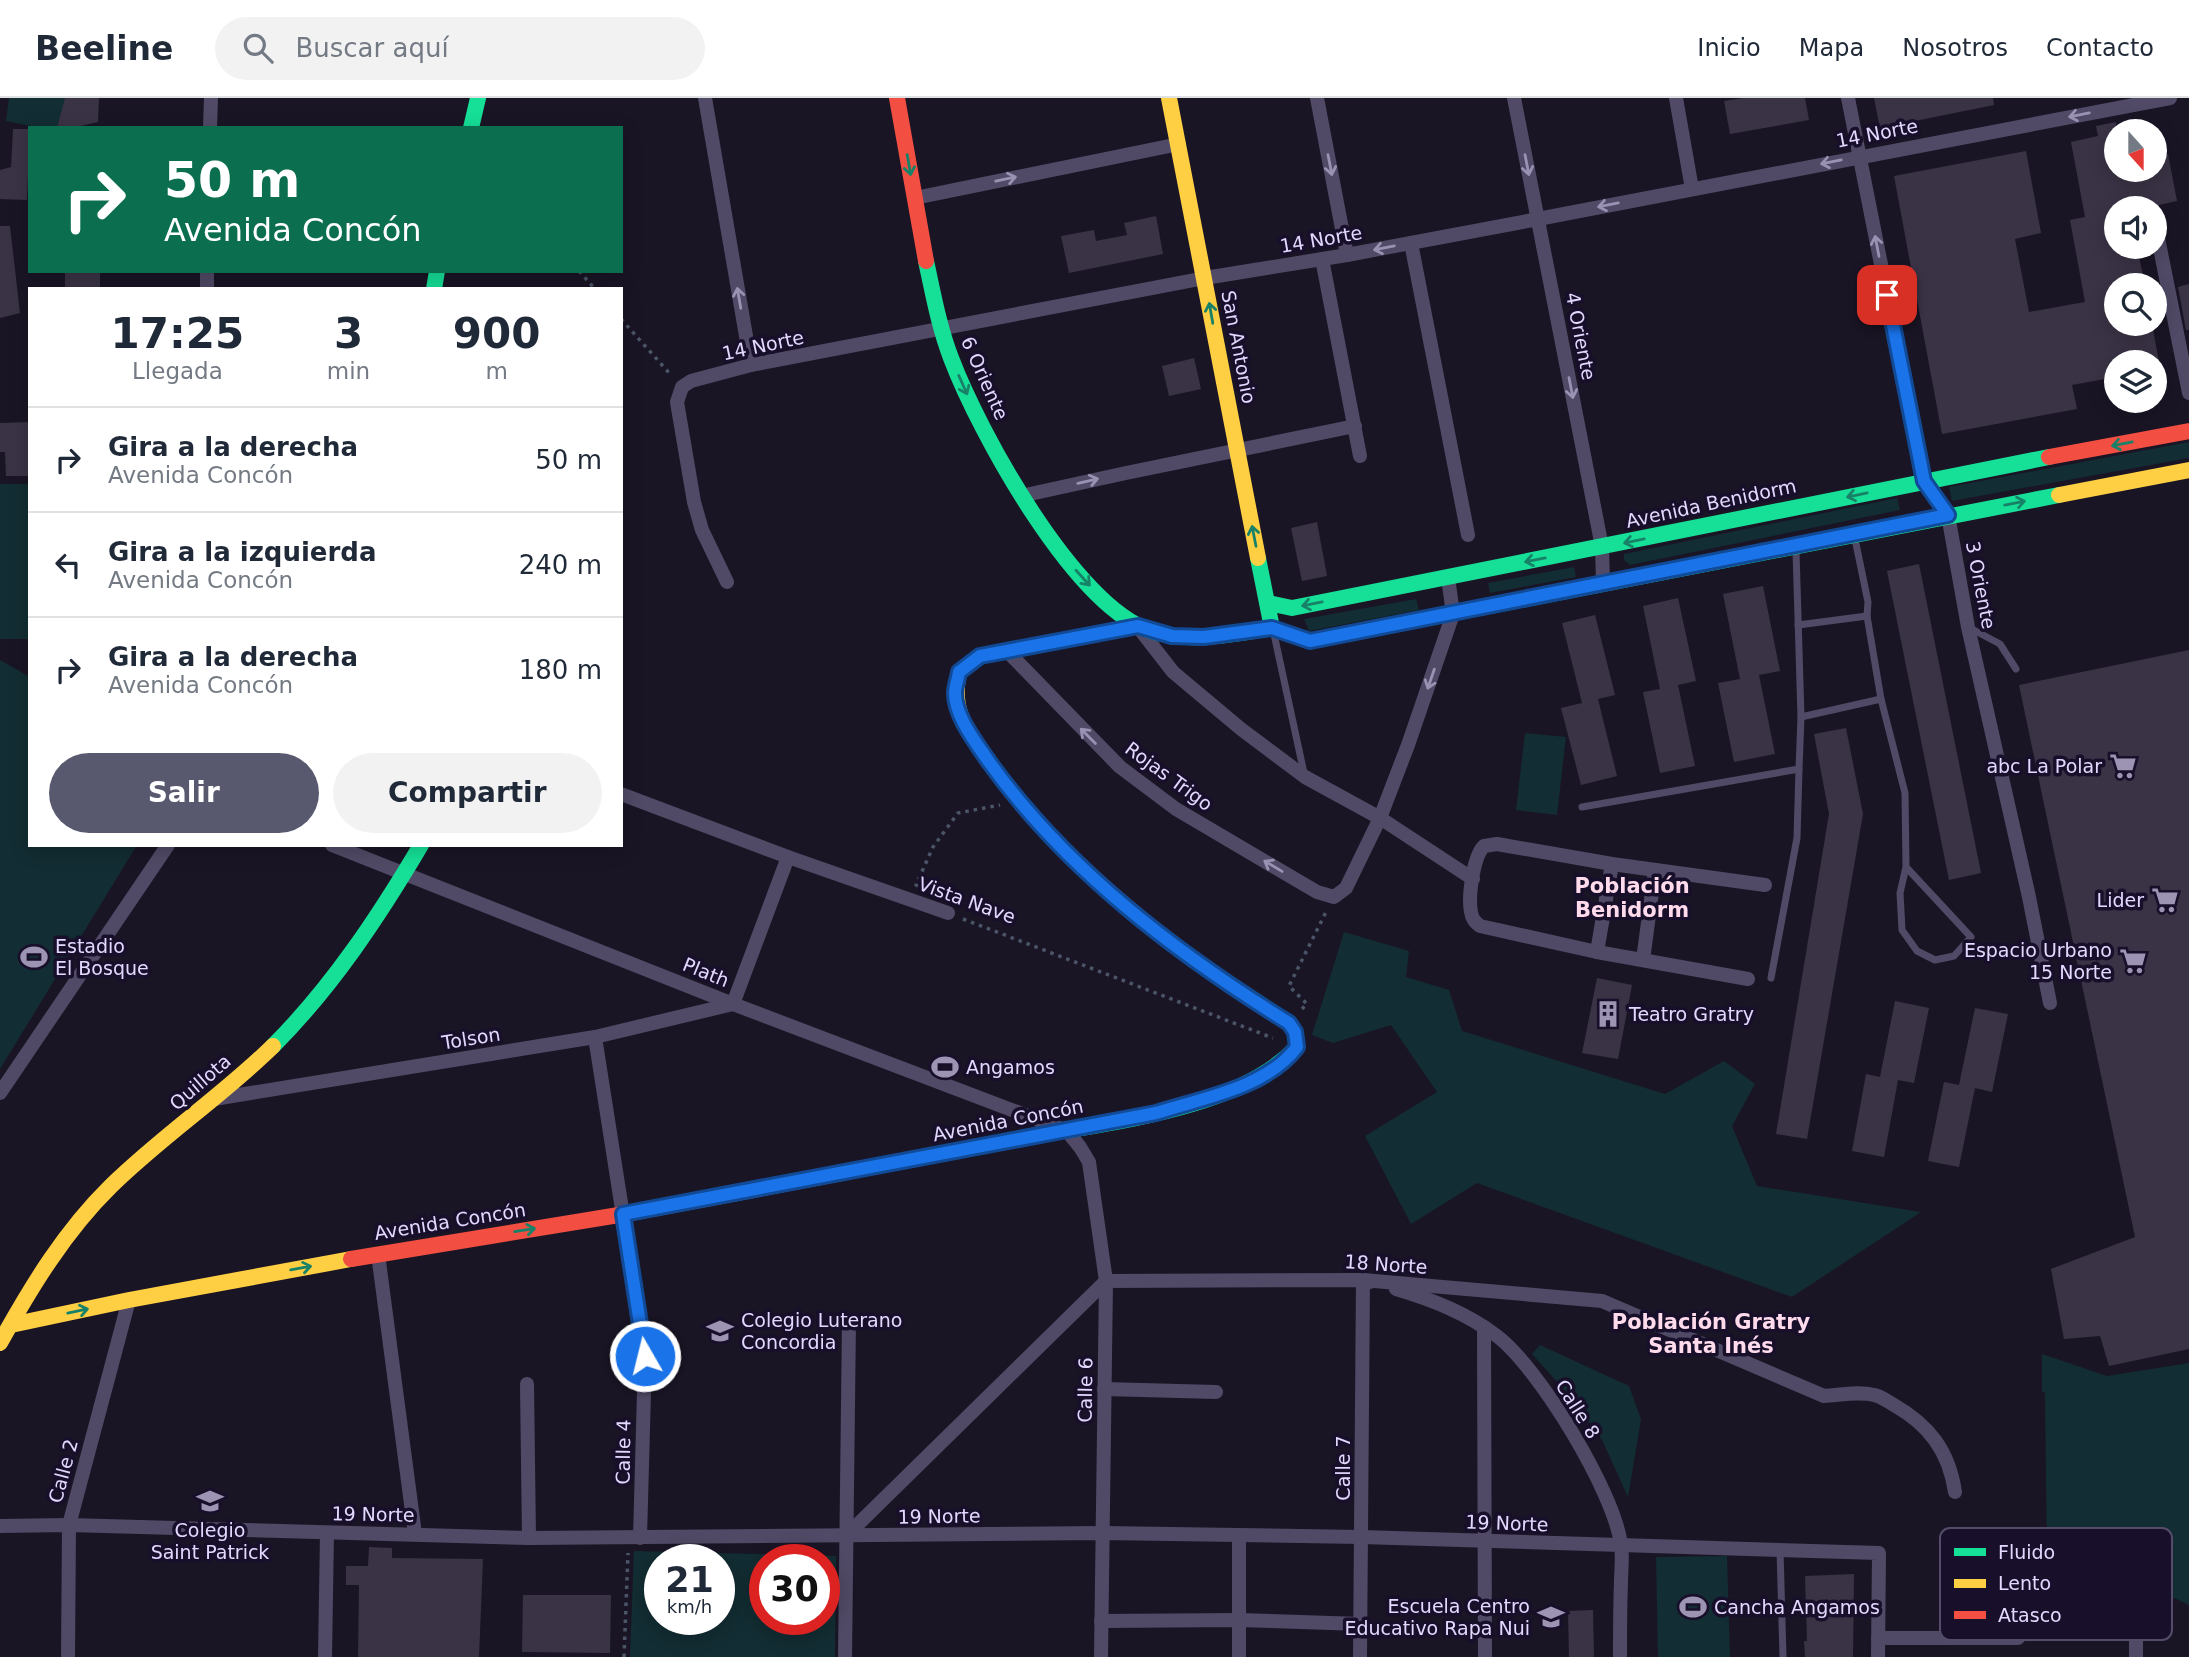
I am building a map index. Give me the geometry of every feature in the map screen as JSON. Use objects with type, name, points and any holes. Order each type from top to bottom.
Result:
[{"type":"main road","points":[[471,126],[478,98]]},
{"type":"main road","name":"6 Oriente","points":[[897,98],[942,329],[971,403],[1021,496],[1077,572],[1105,603],[1138,626]]},
{"type":"main road","name":"San Antonio","points":[[1169,98],[1268,603]]},
{"type":"main road","name":"Avenida Benidorm","points":[[1268,603],[1292,608],[1924,481],[2189,432]]},
{"type":"main road","points":[[1297,1047],[1295,1032],[1289,1023],[1227,985],[1180,951],[1102,885],[1052,838],[1019,801],[977,744],[961,716],[955,693],[959,672],[980,656],[1138,626],[1172,636],[1204,637],[1272,628],[1310,641],[2189,470]]},
{"type":"main road","points":[[1268,603],[1272,628]]},
{"type":"main road","name":"Quillota","points":[[0,1343],[34,1286],[89,1210],[157,1146],[276,1043],[315,1000],[363,936],[420,847]]},
{"type":"main road","name":"Avenida Concón","points":[[11,1325],[129,1300],[379,1254],[623,1214],[1156,1113],[1238,1087],[1287,1061],[1297,1047]]},
{"type":"street","points":[[210,126],[211,98]]},
{"type":"street","points":[[705,98],[751,365]]},
{"type":"street","points":[[1317,98],[1347,255]]},
{"type":"street","name":"4 Oriente","points":[[1514,98],[1602,547],[1603,583]]},
{"type":"street","points":[[1676,98],[1692,189]]},
{"type":"street","name":"3 Oriente","points":[[1848,98],[1924,481],[1948,515],[1968,627],[2029,897],[2049,1003]]},
{"type":"street","name":"14 Norte","points":[[682,387],[691,381],[751,365],[1205,278],[1411,243],[2170,98]]},
{"type":"street","points":[[915,198],[1179,144]]},
{"type":"street","points":[[1411,243],[1468,535]]},
{"type":"street","points":[[1322,259],[1360,456]]},
{"type":"street","points":[[2162,259],[2189,393]]},
{"type":"street","points":[[682,387],[677,402],[694,502],[702,530],[727,582]]},
{"type":"street","points":[[1021,496],[1355,426]]},
{"type":"street","points":[[1334,897],[1346,888],[1380,818],[1408,745],[1453,614],[1448,577]]},
{"type":"street","points":[[1138,626],[1173,672],[1241,729],[1305,777],[1380,818],[1473,879]]},
{"type":"street","name":"Rojas Trigo","points":[[1007,651],[1120,768],[1176,809],[1317,892],[1334,897]]},
{"type":"street","name":"Vista Nave","points":[[623,795],[948,913]]},
{"type":"street","points":[[1748,979],[1597,952],[1480,926],[1474,922],[1470,909],[1476,856],[1484,846],[1490,844],[1765,886]]},
{"type":"street","points":[[0,1093],[166,847]]},
{"type":"street","name":"Plath","points":[[337,847],[733,1004],[1067,1131]]},
{"type":"street","points":[[733,1004],[788,857]]},
{"type":"street","points":[[1597,952],[1612,864]]},
{"type":"street","points":[[1643,960],[1656,870]]},
{"type":"street","name":"Tolson","points":[[213,1100],[594,1037],[733,1004]]},
{"type":"street","name":"Calle 4","points":[[594,1037],[645,1356],[640,1538]]},
{"type":"street","name":"Calle 6","points":[[1067,1131],[1088,1161],[1106,1281],[1101,1657]]},
{"type":"street","points":[[379,1254],[415,1534]]},
{"type":"street","name":"18 Norte","points":[[1106,1281],[1363,1280],[1602,1301],[1824,1396],[1858,1393],[1876,1395],[1912,1416],[1934,1437],[1948,1463],[1955,1492]]},
{"type":"street","name":"Calle 8","points":[[1363,1280],[1430,1299],[1470,1317],[1500,1338],[1529,1370],[1561,1413],[1614,1516],[1621,1545],[1620,1657]]},
{"type":"street","name":"Calle 7","points":[[1360,1657],[1363,1280]]},
{"type":"street","points":[[846,1536],[1106,1281]]},
{"type":"street","name":"Calle 2","points":[[68,1657],[69,1525],[129,1300]]},
{"type":"street","points":[[845,1657],[849,1320]]},
{"type":"street","points":[[1484,1327],[1485,1657]]},
{"type":"street","points":[[527,1384],[528,1538]]},
{"type":"street","points":[[1104,1388],[1216,1392]]},
{"type":"street","name":"19 Norte","points":[[0,1526],[69,1525],[528,1538],[1103,1533],[1361,1537],[1879,1553],[1878,1638]]},
{"type":"street","points":[[325,1657],[327,1533]]},
{"type":"street","points":[[1239,1535],[1239,1657]]},
{"type":"street","points":[[1101,1621],[1239,1620],[1361,1624]]},
{"type":"street","points":[[1878,1657],[1878,1638],[1940,1638]]},
{"type":"lane","points":[[1854,535],[1868,603],[1867,616],[1881,699],[1905,793],[1906,867],[1900,893],[1902,930],[1917,951],[1935,960],[1954,956],[1971,937],[1906,867]]},
{"type":"lane","points":[[1770,978],[1797,838],[1801,717],[1797,546]]},
{"type":"lane","points":[[1798,625],[1867,616]]},
{"type":"lane","points":[[1968,627],[2000,644],[2016,669]]},
{"type":"lane","points":[[1272,628],[1305,777]]},
{"type":"lane","points":[[1801,717],[1881,699]]},
{"type":"lane","points":[[1581,807],[1799,769]]},
{"type":"lane","points":[[1780,1550],[1783,1657]]},
{"type":"path","points":[[581,273],[593,287]]},
{"type":"path","points":[[623,321],[682,387]]},
{"type":"path","points":[[922,904],[927,889],[916,885],[933,847],[958,813],[1019,801]]},
{"type":"path","points":[[1289,1023],[1307,1003],[1289,986],[1334,897]]},
{"type":"path","name":"Vista Nave","points":[[948,913],[1297,1047]]},
{"type":"path","points":[[624,1657],[628,1552],[640,1538]]},
{"type":"green space","points":[[9,98],[66,98],[58,126],[31,126],[6,121]]},
{"type":"green space","points":[[2189,442],[2189,458],[1952,501],[1949,487]]},
{"type":"green space","points":[[0,484],[28,484],[28,639],[0,639]]},
{"type":"green space","points":[[1897,498],[1900,510],[1630,565],[1624,560],[1624,554]]},
{"type":"green space","points":[[1574,567],[1576,577],[1490,593],[1488,583]]},
{"type":"green space","points":[[1416,599],[1419,610],[1309,631],[1304,619]]},
{"type":"green space","name":"Estadio El Bosque","points":[[0,660],[28,676],[28,847],[136,847],[0,1069]]},
{"type":"green space","points":[[1525,733],[1566,737],[1557,815],[1516,810]]},
{"type":"green space","points":[[1344,932],[1409,951],[1406,977],[1449,990],[1462,1031],[1665,1094],[1724,1061],[1755,1084],[1732,1126],[1757,1186],[1921,1212],[1792,1297],[1477,1183],[1411,1224],[1365,1136],[1437,1092],[1391,1025],[1333,1043],[1312,1035]]},
{"type":"green space","points":[[1540,1345],[1629,1386],[1641,1419],[1628,1497],[1602,1440],[1570,1396],[1532,1354]]},
{"type":"green space","points":[[2042,1354],[2107,1376],[2189,1363],[2189,1605],[2172,1597],[2172,1528],[2047,1528],[2045,1393],[2042,1391]]},
{"type":"green space","points":[[634,1551],[644,1551],[644,1635],[735,1635],[735,1554],[749,1554],[749,1635],[835,1635],[835,1657],[630,1657]]},
{"type":"green space","name":"Cancha Angamos","points":[[1727,1556],[1730,1657],[1658,1657],[1656,1557]]},
{"type":"building","points":[[65,98],[99,98],[98,122],[81,126],[58,126]]},
{"type":"building","points":[[1743,98],[1805,98],[1809,120],[1730,134],[1724,101]]},
{"type":"building","points":[[1874,98],[1993,98],[1994,105],[1880,128]]},
{"type":"building","points":[[2104,124],[2104,182],[2167,182],[2168,154],[2177,201],[2167,203],[2167,196],[2104,196],[2104,259],[2140,259],[2142,273],[2104,273],[2104,336],[2154,336],[2157,350],[2104,350],[2104,379],[2072,385],[2077,409],[1942,434],[1894,176],[2026,151],[2041,233],[2015,239],[2029,312],[2085,302],[2070,220],[2085,217],[2071,142],[2098,136],[2096,126]]},
{"type":"building","points":[[13,129],[28,129],[27,200],[0,199],[0,170],[11,167]]},
{"type":"building","points":[[1156,216],[1163,254],[1069,273],[1061,236],[1094,230],[1096,241],[1127,235],[1124,223]]},
{"type":"building","points":[[0,226],[10,226],[20,313],[0,318]]},
{"type":"building","points":[[65,273],[100,273],[100,287],[65,287]]},
{"type":"building","points":[[2189,284],[2189,330],[2186,330],[2178,287]]},
{"type":"building","points":[[1194,358],[1201,389],[1169,396],[1162,366]]},
{"type":"building","points":[[28,422],[28,476],[6,476],[5,452],[0,452],[0,423]]},
{"type":"building","points":[[1317,522],[1327,576],[1302,581],[1291,528]]},
{"type":"building","points":[[1919,564],[1981,873],[1949,880],[1887,571]]},
{"type":"building","points":[[1763,586],[1780,671],[1759,675],[1775,754],[1734,762],[1718,683],[1740,679],[1723,594]]},
{"type":"building","points":[[1678,598],[1696,681],[1678,685],[1695,766],[1660,773],[1643,692],[1660,689],[1643,606]]},
{"type":"building","points":[[1595,615],[1615,695],[1598,699],[1617,776],[1581,785],[1561,708],[1582,703],[1562,623]]},
{"type":"building","name":"Espacio Urbano 15 Norte","points":[[2189,650],[2189,1349],[2109,1366],[2100,1336],[2064,1339],[2051,1269],[2135,1237],[2019,685]]},
{"type":"building","points":[[1846,728],[1863,814],[1807,1139],[1776,1134],[1829,814],[1814,734]]},
{"type":"building","name":"Teatro Gratry","points":[[1597,978],[1632,985],[1618,1059],[1582,1053]]},
{"type":"building","points":[[1895,1001],[1929,1008],[1914,1083],[1898,1080],[1884,1157],[1852,1151],[1866,1074],[1880,1077]]},
{"type":"building","points":[[1975,1008],[2008,1014],[1992,1092],[1975,1088],[1959,1167],[1928,1161],[1944,1082],[1959,1085]]},
{"type":"building","points":[[369,1547],[392,1548],[392,1558],[483,1559],[479,1657],[358,1657],[359,1585],[346,1585],[346,1566],[368,1566]]},
{"type":"building","points":[[1854,1574],[1853,1657],[1805,1657],[1805,1576]]},
{"type":"building","points":[[523,1595],[611,1595],[610,1653],[522,1652]]},
{"type":"building","points":[[1593,1610],[1594,1657],[1569,1657],[1568,1611]]},
{"type":"traffic: fast","points":[[471,126],[478,98]]},
{"type":"traffic: fast","points":[[926,261],[947,346],[964,390],[1006,470],[1061,553],[1091,588],[1121,615],[1151,631],[1180,637],[1211,637],[1272,628],[1258,558]]},
{"type":"traffic: fast","points":[[434,287],[437,273]]},
{"type":"traffic: fast","points":[[1268,603],[1292,608],[2049,457]]},
{"type":"traffic: fast","points":[[1272,628],[1310,641],[2059,495]]},
{"type":"traffic: fast","points":[[273,1046],[335,975],[420,847]]},
{"type":"traffic: fast","points":[[842,1173],[1174,1109],[1243,1085],[1272,1068],[1297,1047],[1295,1032],[1289,1023],[1205,968],[1161,935]]},
{"type":"traffic: slow","points":[[1169,98],[1258,558]]},
{"type":"traffic: slow","points":[[2059,495],[2189,470]]},
{"type":"traffic: slow","points":[[984,754],[961,716],[957,696],[959,672],[980,656],[1138,626]]},
{"type":"traffic: slow","points":[[0,1343],[50,1260],[94,1203],[151,1150],[273,1046]]},
{"type":"traffic: slow","points":[[631,1213],[842,1173]]},
{"type":"traffic: slow","points":[[11,1325],[351,1259]]},
{"type":"traffic: jam","points":[[897,98],[926,261]]},
{"type":"traffic: jam","points":[[2049,457],[2189,431]]},
{"type":"traffic: jam","points":[[984,754],[1023,805],[1066,851],[1161,935]]},
{"type":"traffic: jam","points":[[351,1259],[631,1213]]},
{"type":"place","name":"abc La Polar","points":[[2123,766]]},
{"type":"place","name":"Lider","points":[[2165,900]]},
{"type":"place","name":"Estadio El Bosque","points":[[34,957]]},
{"type":"place","name":"Espacio Urbano 15 Norte","points":[[2133,961]]},
{"type":"place","name":"Teatro Gratry","points":[[1608,1014]]},
{"type":"place","name":"Angamos","points":[[945,1067]]},
{"type":"place","name":"Colegio Luterano Concordia","points":[[720,1331]]},
{"type":"place","name":"Colegio Saint Patrick","points":[[210,1501]]},
{"type":"place","name":"Cancha Angamos","points":[[1693,1607]]},
{"type":"place","name":"Escuela Centro Educativo Rapa Nui","points":[[1551,1617]]},
{"type":"district","name":"Población Benidorm","points":[[1632,898]]},
{"type":"district","name":"Población Gratry Santa Inés","points":[[1711,1334]]},
{"type":"route","points":[[645,1356],[623,1214],[1156,1113],[1238,1087],[1287,1061],[1297,1047],[1295,1032],[1289,1023],[1227,985],[1180,951],[1102,885],[1052,838],[1009,790],[961,716],[955,693],[959,672],[980,656],[1138,626],[1172,636],[1204,637],[1272,628],[1310,641],[1948,515],[1924,481],[1887,295]]}]
